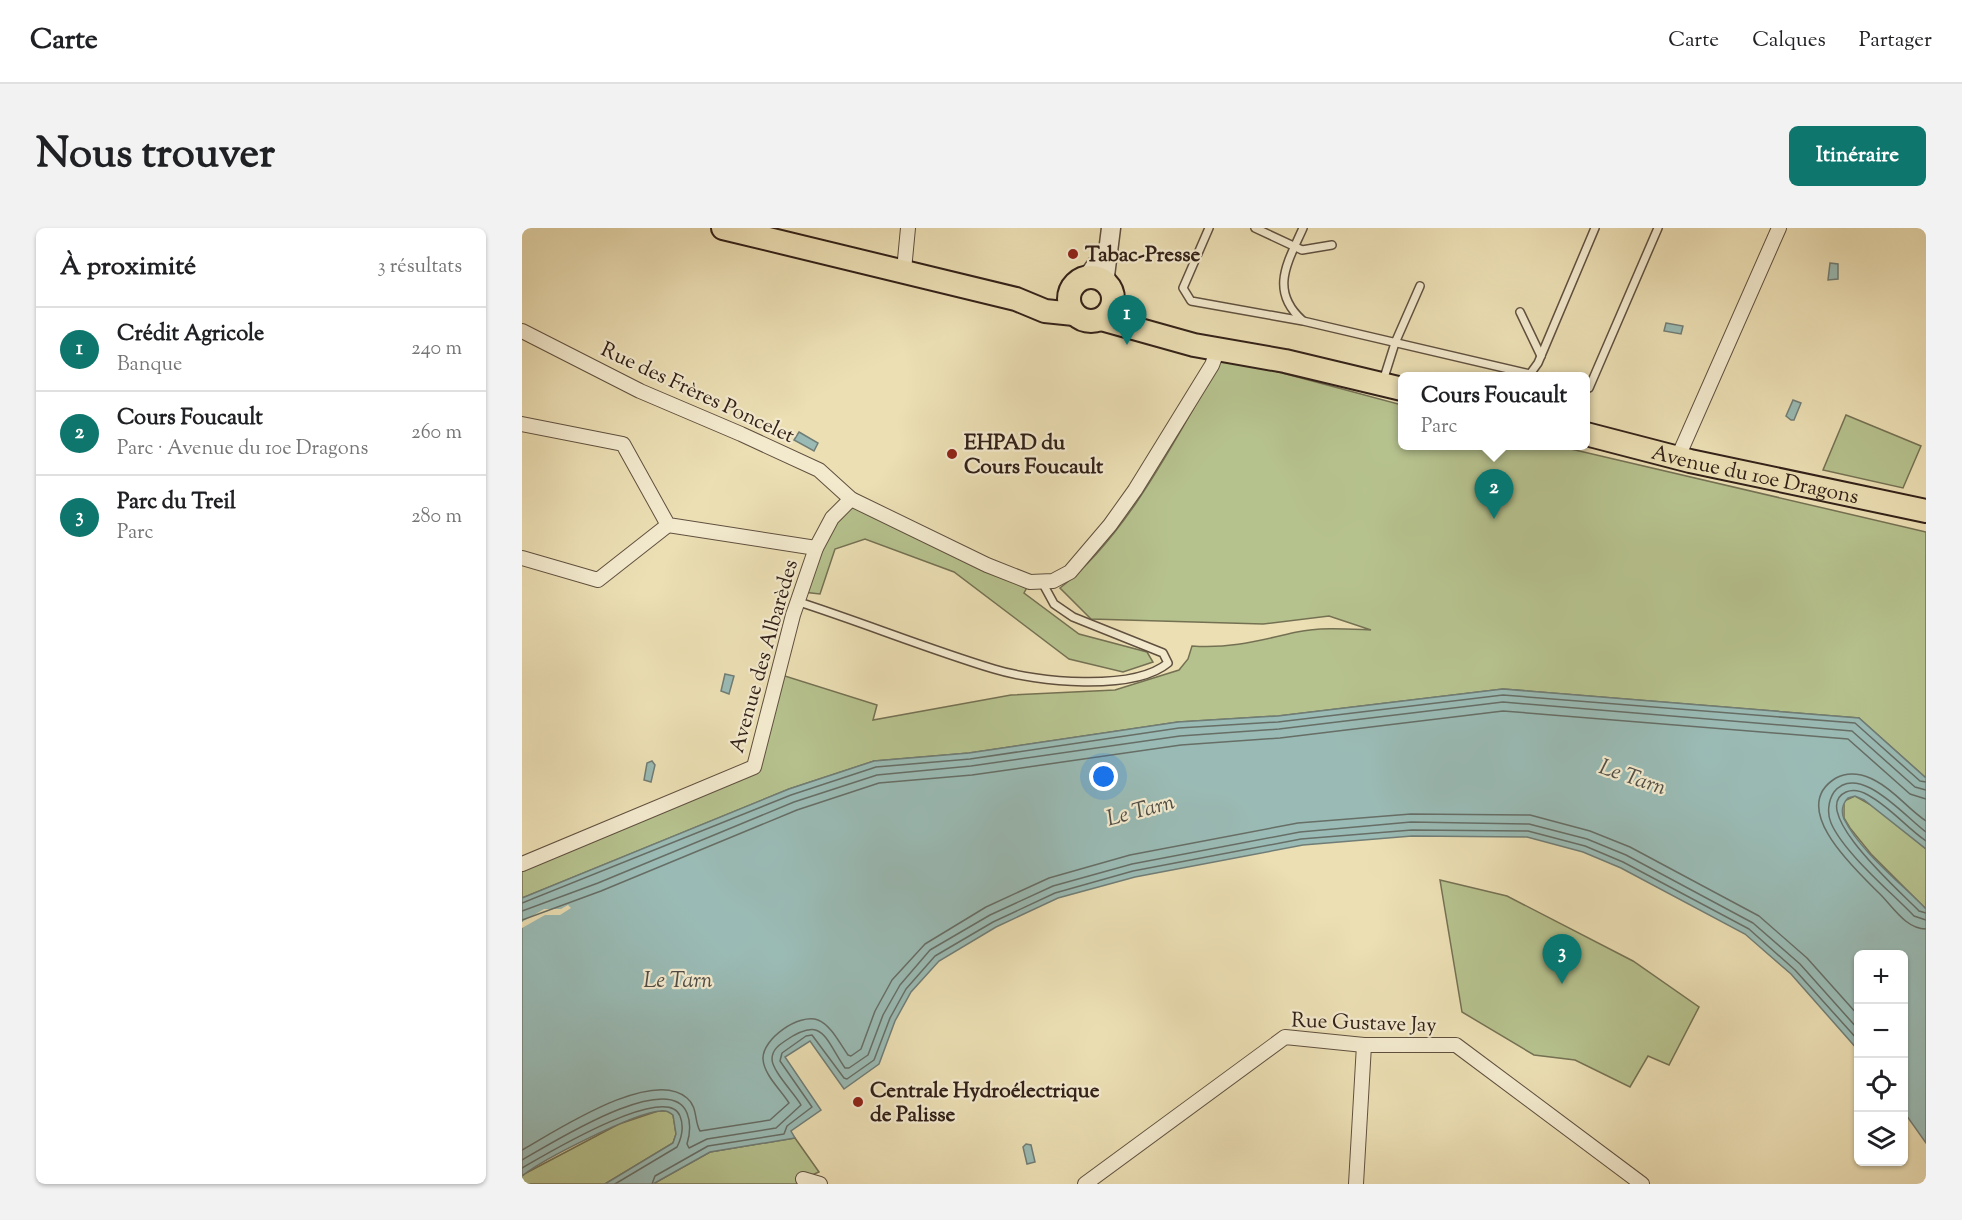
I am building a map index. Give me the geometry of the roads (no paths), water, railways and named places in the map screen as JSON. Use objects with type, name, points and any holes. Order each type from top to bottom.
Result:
[{"type":"main road","points":[[723,228],[904,270],[1038,306],[1072,303]]},
{"type":"main road","points":[[1072,303],[1076,283],[1102,296],[1141,322],[1218,349],[1285,361],[1393,386]]},
{"type":"main road","points":[[1072,303],[1089,322],[1102,296]]},
{"type":"main road","name":"Avenue du 10e Dragons","points":[[1590,435],[1926,512]]},
{"type":"street","points":[[904,270],[908,228]]},
{"type":"street","points":[[1678,457],[1779,228]]},
{"type":"street","points":[[1102,296],[1109,237]]},
{"type":"street","name":"Rue des Frères Poncelet","points":[[522,331],[640,392],[741,434],[819,470],[851,499],[987,565],[1030,582],[1042,582]]},
{"type":"street","points":[[1042,582],[1053,581],[1070,572],[1110,525],[1135,490],[1206,375],[1217,356],[1218,349]]},
{"type":"street","points":[[522,424],[623,444],[668,525]]},
{"type":"street","name":"Avenue des Albarèdes","points":[[522,864],[754,767],[816,548],[832,518],[851,499]]},
{"type":"street","points":[[522,558],[598,580],[668,525],[816,548]]},
{"type":"street","name":"Rue Gustave Jay","points":[[1085,1184],[1285,1037],[1364,1046],[1456,1045],[1642,1184]]},
{"type":"street","points":[[1356,1184],[1364,1046]]},
{"type":"street","points":[[802,1179],[820,1184]]},
{"type":"lane","points":[[1209,228],[1183,288],[1191,300],[1303,321],[1520,372]]},
{"type":"lane","points":[[1255,228],[1302,250],[1332,245]]},
{"type":"lane","points":[[1303,228],[1282,275],[1290,309],[1303,321]]},
{"type":"lane","points":[[1534,372],[1595,228]]},
{"type":"lane","points":[[1590,386],[1658,228]]},
{"type":"lane","points":[[1393,386],[1395,343],[1420,285]]},
{"type":"lane","points":[[1520,312],[1541,356]]},
{"type":"lane","points":[[799,602],[996,670],[1042,678],[1101,682],[1156,672],[1168,663],[1163,653],[1073,616],[1054,604],[1042,582]]},
{"type":"water","points":[[1830,263],[1838,264],[1838,279],[1828,280]]},
{"type":"water","points":[[1666,323],[1683,326],[1681,334],[1664,331]]},
{"type":"water","points":[[1793,400],[1801,403],[1794,420],[1791,420],[1786,416]]},
{"type":"water","points":[[799,432],[818,443],[814,451],[794,440]]},
{"type":"water","points":[[725,674],[734,676],[729,694],[721,691]]},
{"type":"water","name":"Le Tarn","points":[[1503,689],[1859,718],[1926,778],[1926,849],[1864,800],[1855,796],[1848,798],[1842,811],[1844,819],[1860,843],[1926,909],[1926,1143],[1908,1118],[1908,950],[1854,950],[1854,1045],[1791,974],[1745,934],[1621,868],[1583,852],[1527,837],[1412,836],[1303,845],[1135,877],[1058,898],[996,927],[939,961],[911,992],[895,1021],[879,1064],[844,1089],[810,1041],[785,1057],[821,1110],[791,1131],[795,1138],[710,1152],[653,1184],[605,1184],[673,1143],[676,1134],[673,1115],[660,1111],[630,1120],[589,1138],[522,1176],[522,898],[789,789],[874,761],[969,753],[1178,722],[1278,716]]},
{"type":"water","points":[[652,761],[655,765],[651,782],[644,780],[647,763]]},
{"type":"water","points":[[1026,1144],[1031,1145],[1035,1162],[1027,1164],[1023,1147]]},
{"type":"place","name":"Tabac-Presse","points":[[1073,254]]},
{"type":"place","name":"Crédit Agricole","points":[[1127,345]]},
{"type":"place","name":"EHPAD du Cours Foucault","points":[[952,454]]},
{"type":"place","name":"Cours Foucault","points":[[1494,519]]},
{"type":"place","name":"Parc du Treil","points":[[1562,984]]},
{"type":"place","name":"Centrale Hydroélectrique de Palisse","points":[[858,1102]]}]
